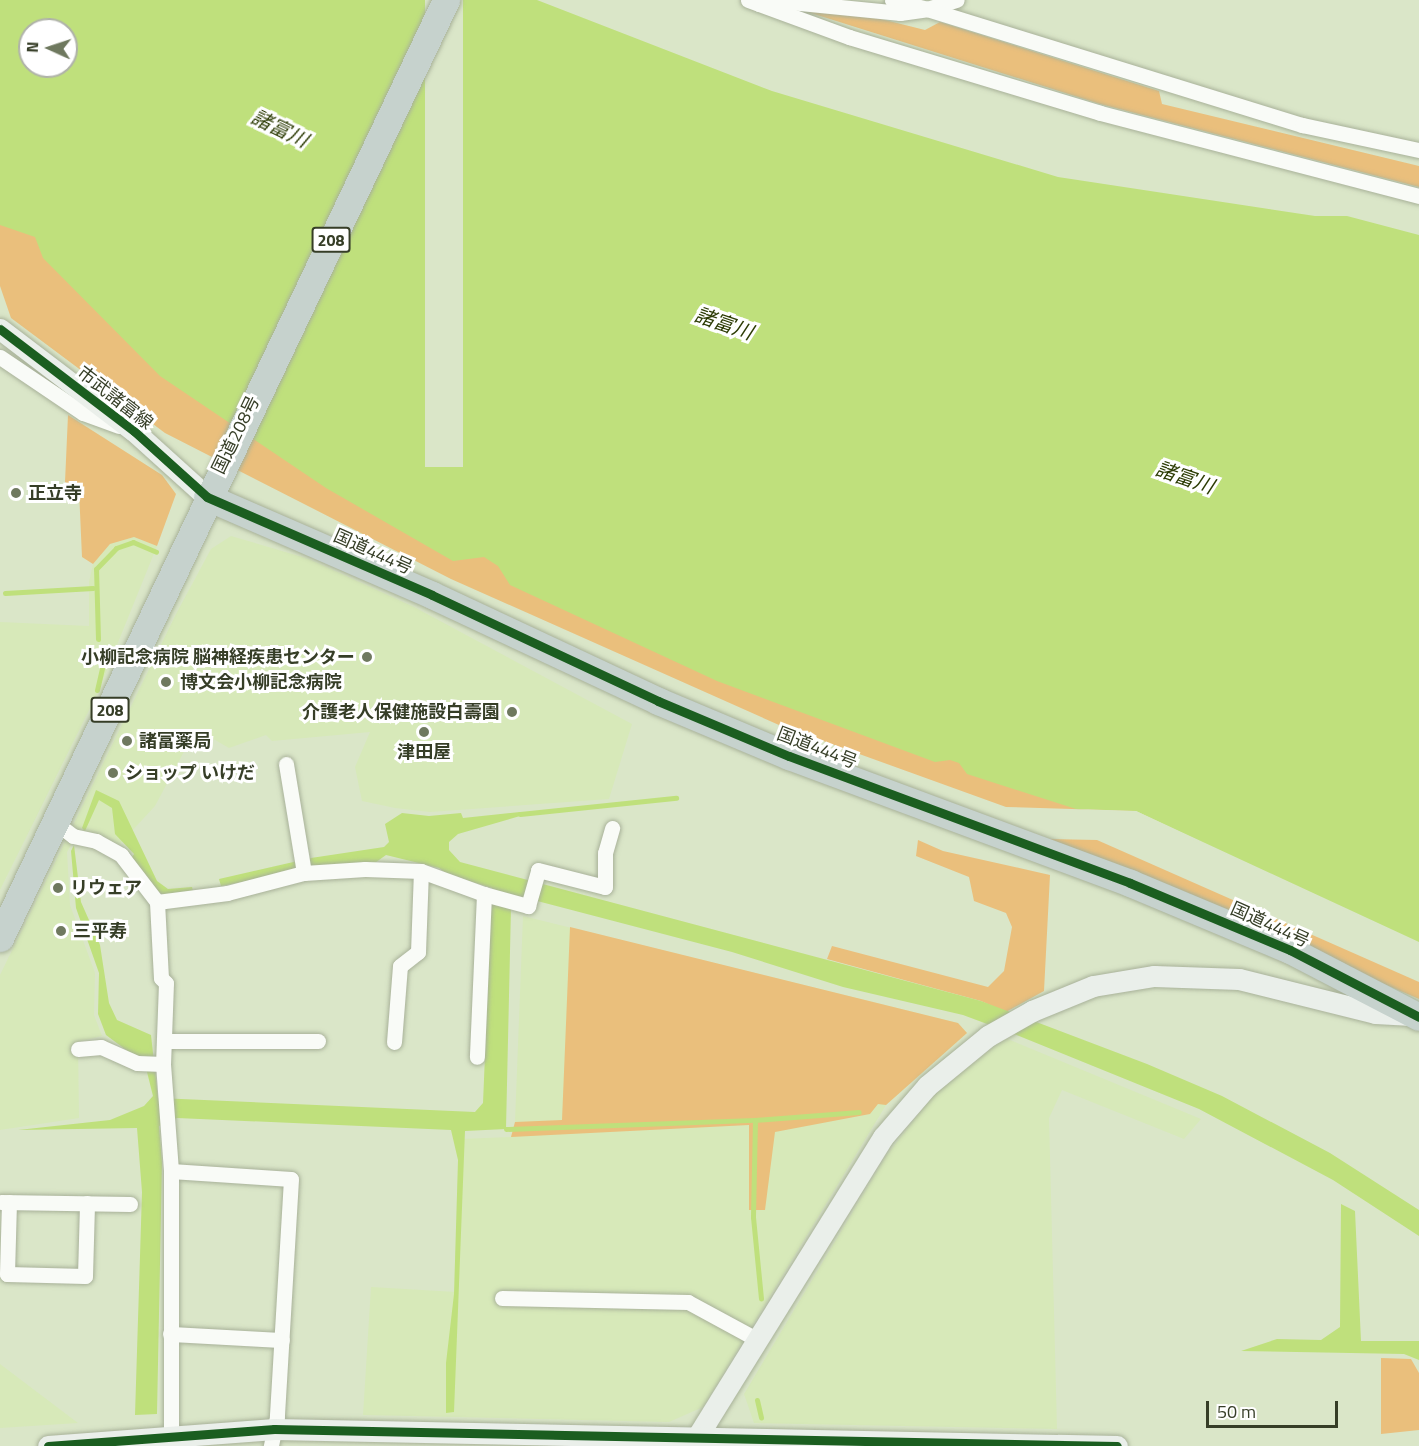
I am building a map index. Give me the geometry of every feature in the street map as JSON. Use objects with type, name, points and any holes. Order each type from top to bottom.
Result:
[{"type":"highway","name":"国道208号","points":[[2,930],[56,823],[211,488],[447,0]]},
{"type":"highway","name":"国道444号","points":[[211,488],[432,596],[657,701],[789,756],[1131,883],[1290,950],[1418,1016]]},
{"type":"street","points":[[892,0],[1302,125],[1419,150]]},
{"type":"street","points":[[753,2],[780,1],[900,13],[927,9],[957,0]]},
{"type":"street","points":[[753,2],[849,37],[1077,107],[1419,196]]},
{"type":"street","name":"市武諸富線","points":[[0,329],[211,488]]},
{"type":"street","points":[[1,361],[83,413],[134,431]]},
{"type":"street","points":[[286,764],[304,873]]},
{"type":"street","points":[[56,823],[73,836],[96,841],[121,855],[157,902],[161,978],[166,983],[166,1041],[163,1064],[171,1171],[171,1434]]},
{"type":"street","points":[[157,902],[226,893],[304,873],[365,869],[421,871],[484,894],[522,904],[538,870],[604,887],[604,853],[612,828]]},
{"type":"street","points":[[394,1042],[400,966],[418,952],[421,871]]},
{"type":"street","points":[[477,1057],[484,894]]},
{"type":"street","points":[[695,1442],[883,1137],[927,1086],[988,1036],[1032,1011],[1093,986],[1154,976],[1239,980],[1375,1013],[1418,1016]]},
{"type":"street","points":[[166,1041],[318,1041]]},
{"type":"street","points":[[78,1049],[101,1047],[137,1063],[163,1064]]},
{"type":"street","points":[[171,1171],[291,1179],[282,1341],[273,1437]]},
{"type":"street","points":[[87,1203],[85,1276],[7,1274],[5,1202],[87,1203],[130,1204]]},
{"type":"street","points":[[502,1298],[688,1302],[758,1340]]},
{"type":"street","points":[[170,1334],[282,1341]]},
{"type":"street","points":[[56,1446],[171,1434],[1117,1446]]},
{"type":"shaded area","points":[[795,8],[869,16],[925,30],[940,22],[1159,91],[1162,104],[1419,166],[1419,187],[1100,104]]},
{"type":"shaded area","points":[[0,217],[54,230],[493,534],[1136,811],[1006,807],[779,725],[451,579],[165,433],[11,318],[0,286]]},
{"type":"shaded area","points":[[68,415],[162,475],[176,494],[157,546],[134,537],[110,544],[93,564],[82,557],[79,490],[65,482]]},
{"type":"shaded area","points":[[231,536],[309,559],[414,607],[632,724],[609,799],[430,812],[395,808],[362,801],[355,767],[370,732],[272,741],[266,735],[229,748],[196,729],[155,806],[117,847],[79,831],[67,852],[70,905],[95,973],[94,1015],[102,1036],[78,1042],[79,1118],[0,1130],[0,975],[175,616],[211,549]]},
{"type":"shaded area","points":[[134,537],[157,546],[98,692],[0,890],[0,622],[89,626],[89,582],[93,564],[110,544]]},
{"type":"shaded area","points":[[1048,839],[1097,840],[1419,982],[1419,999]]},
{"type":"shaded area","points":[[918,840],[943,851],[1050,875],[1044,991],[1006,1012],[981,1001],[827,959],[832,946],[988,987],[1004,971],[1012,927],[1006,913],[974,901],[969,877],[916,856]]},
{"type":"shaded area","points":[[523,916],[958,1023],[967,1033],[886,1105],[703,1407],[669,1422],[363,1415],[371,1287],[456,1292],[461,1139],[511,1137],[515,1122]]},
{"type":"shaded area","points":[[570,927],[958,1023],[967,1033],[886,1105],[878,1104],[870,1114],[775,1132],[765,1210],[749,1210],[749,1125],[511,1137],[515,1122],[562,1120]]},
{"type":"shaded area","points":[[1005,1038],[1201,1119],[1184,1139],[1062,1090],[1049,1118],[1057,1429],[754,1423],[744,1394],[886,1156],[935,1093]]},
{"type":"shaded area","points":[[1381,1358],[1411,1359],[1419,1373],[1419,1430],[1381,1434]]},
{"type":"shaded area","points":[[0,1364],[78,1423],[0,1428]]},
{"type":"water","name":"諸富川","points":[[0,0],[537,0],[772,91],[1058,177],[1315,216],[1347,216],[1419,235],[1419,942],[1136,811],[1076,809],[967,774],[959,763],[950,760],[935,762],[717,681],[510,585],[498,566],[484,557],[453,561],[326,488],[160,376],[43,258],[35,237],[0,225]]},
{"type":"water","points":[[96,790],[119,801],[157,881],[168,889],[192,887],[194,894],[163,895],[151,886],[130,861],[134,854],[115,834],[112,808],[99,800],[85,831],[82,828]]},
{"type":"water","points":[[520,812],[520,816],[458,834],[449,842],[449,850],[460,862],[981,1001],[1147,1064],[1222,1096],[1330,1153],[1419,1210],[1419,1236],[1333,1180],[1199,1109],[1014,1034],[963,1015],[843,987],[732,952],[522,897],[511,907],[506,1129],[465,1131],[454,1412],[446,1413],[446,1363],[454,1294],[458,1160],[451,1130],[177,1118],[159,1126],[162,1163],[157,1414],[135,1415],[142,1192],[137,1128],[18,1130],[110,1120],[144,1106],[153,1096],[145,1064],[106,1035],[98,1014],[99,973],[76,908],[71,851],[74,845],[81,902],[100,945],[109,1003],[117,1020],[151,1035],[158,1098],[475,1112],[483,1103],[492,888],[447,874],[439,868],[386,855],[372,865],[309,869],[221,886],[219,879],[311,858],[384,847],[389,842],[385,824],[402,813],[429,816],[461,813],[463,818]]},
{"type":"water","points":[[1341,1204],[1355,1211],[1361,1341],[1419,1341],[1419,1360],[1404,1354],[1241,1351],[1277,1339],[1321,1340],[1340,1327]]},
{"type":"pier","points":[[425,0],[463,0],[463,467],[425,467]]},
{"type":"pier","points":[[1076,809],[1136,811],[1419,945],[1135,814]]},
{"type":"waterway","points":[[98,639],[96,569],[116,548],[133,542],[156,552]]},
{"type":"waterway","points":[[5,593],[93,588]]},
{"type":"waterway","points":[[97,690],[102,668]]},
{"type":"waterway","points":[[520,814],[676,798]]},
{"type":"waterway","points":[[755,1120],[859,1112]]},
{"type":"waterway","points":[[506,1129],[755,1120],[753,1217],[761,1299]]},
{"type":"waterway","points":[[757,1400],[761,1418]]},
{"type":"cycle path","points":[[0,329],[134,431],[207,497],[432,595],[658,701],[789,756],[1130,883],[1290,950],[1419,1017]]},
{"type":"cycle path","points":[[48,1446],[274,1429],[1117,1446]]},
{"type":"place","name":"正立寺","points":[[16,493]]},
{"type":"place","name":"小柳記念病院 脳神経疾患センター","points":[[367,657]]},
{"type":"place","name":"博文会小柳記念病院","points":[[166,682]]},
{"type":"place","name":"介護老人保健施設白壽園","points":[[512,712]]},
{"type":"place","name":"津田屋","points":[[424,732]]},
{"type":"place","name":"諸富薬局","points":[[127,741]]},
{"type":"place","name":"ショップ いけだ","points":[[113,773]]},
{"type":"place","name":"リウェア","points":[[58,888]]},
{"type":"place","name":"三平寿","points":[[61,931]]}]
